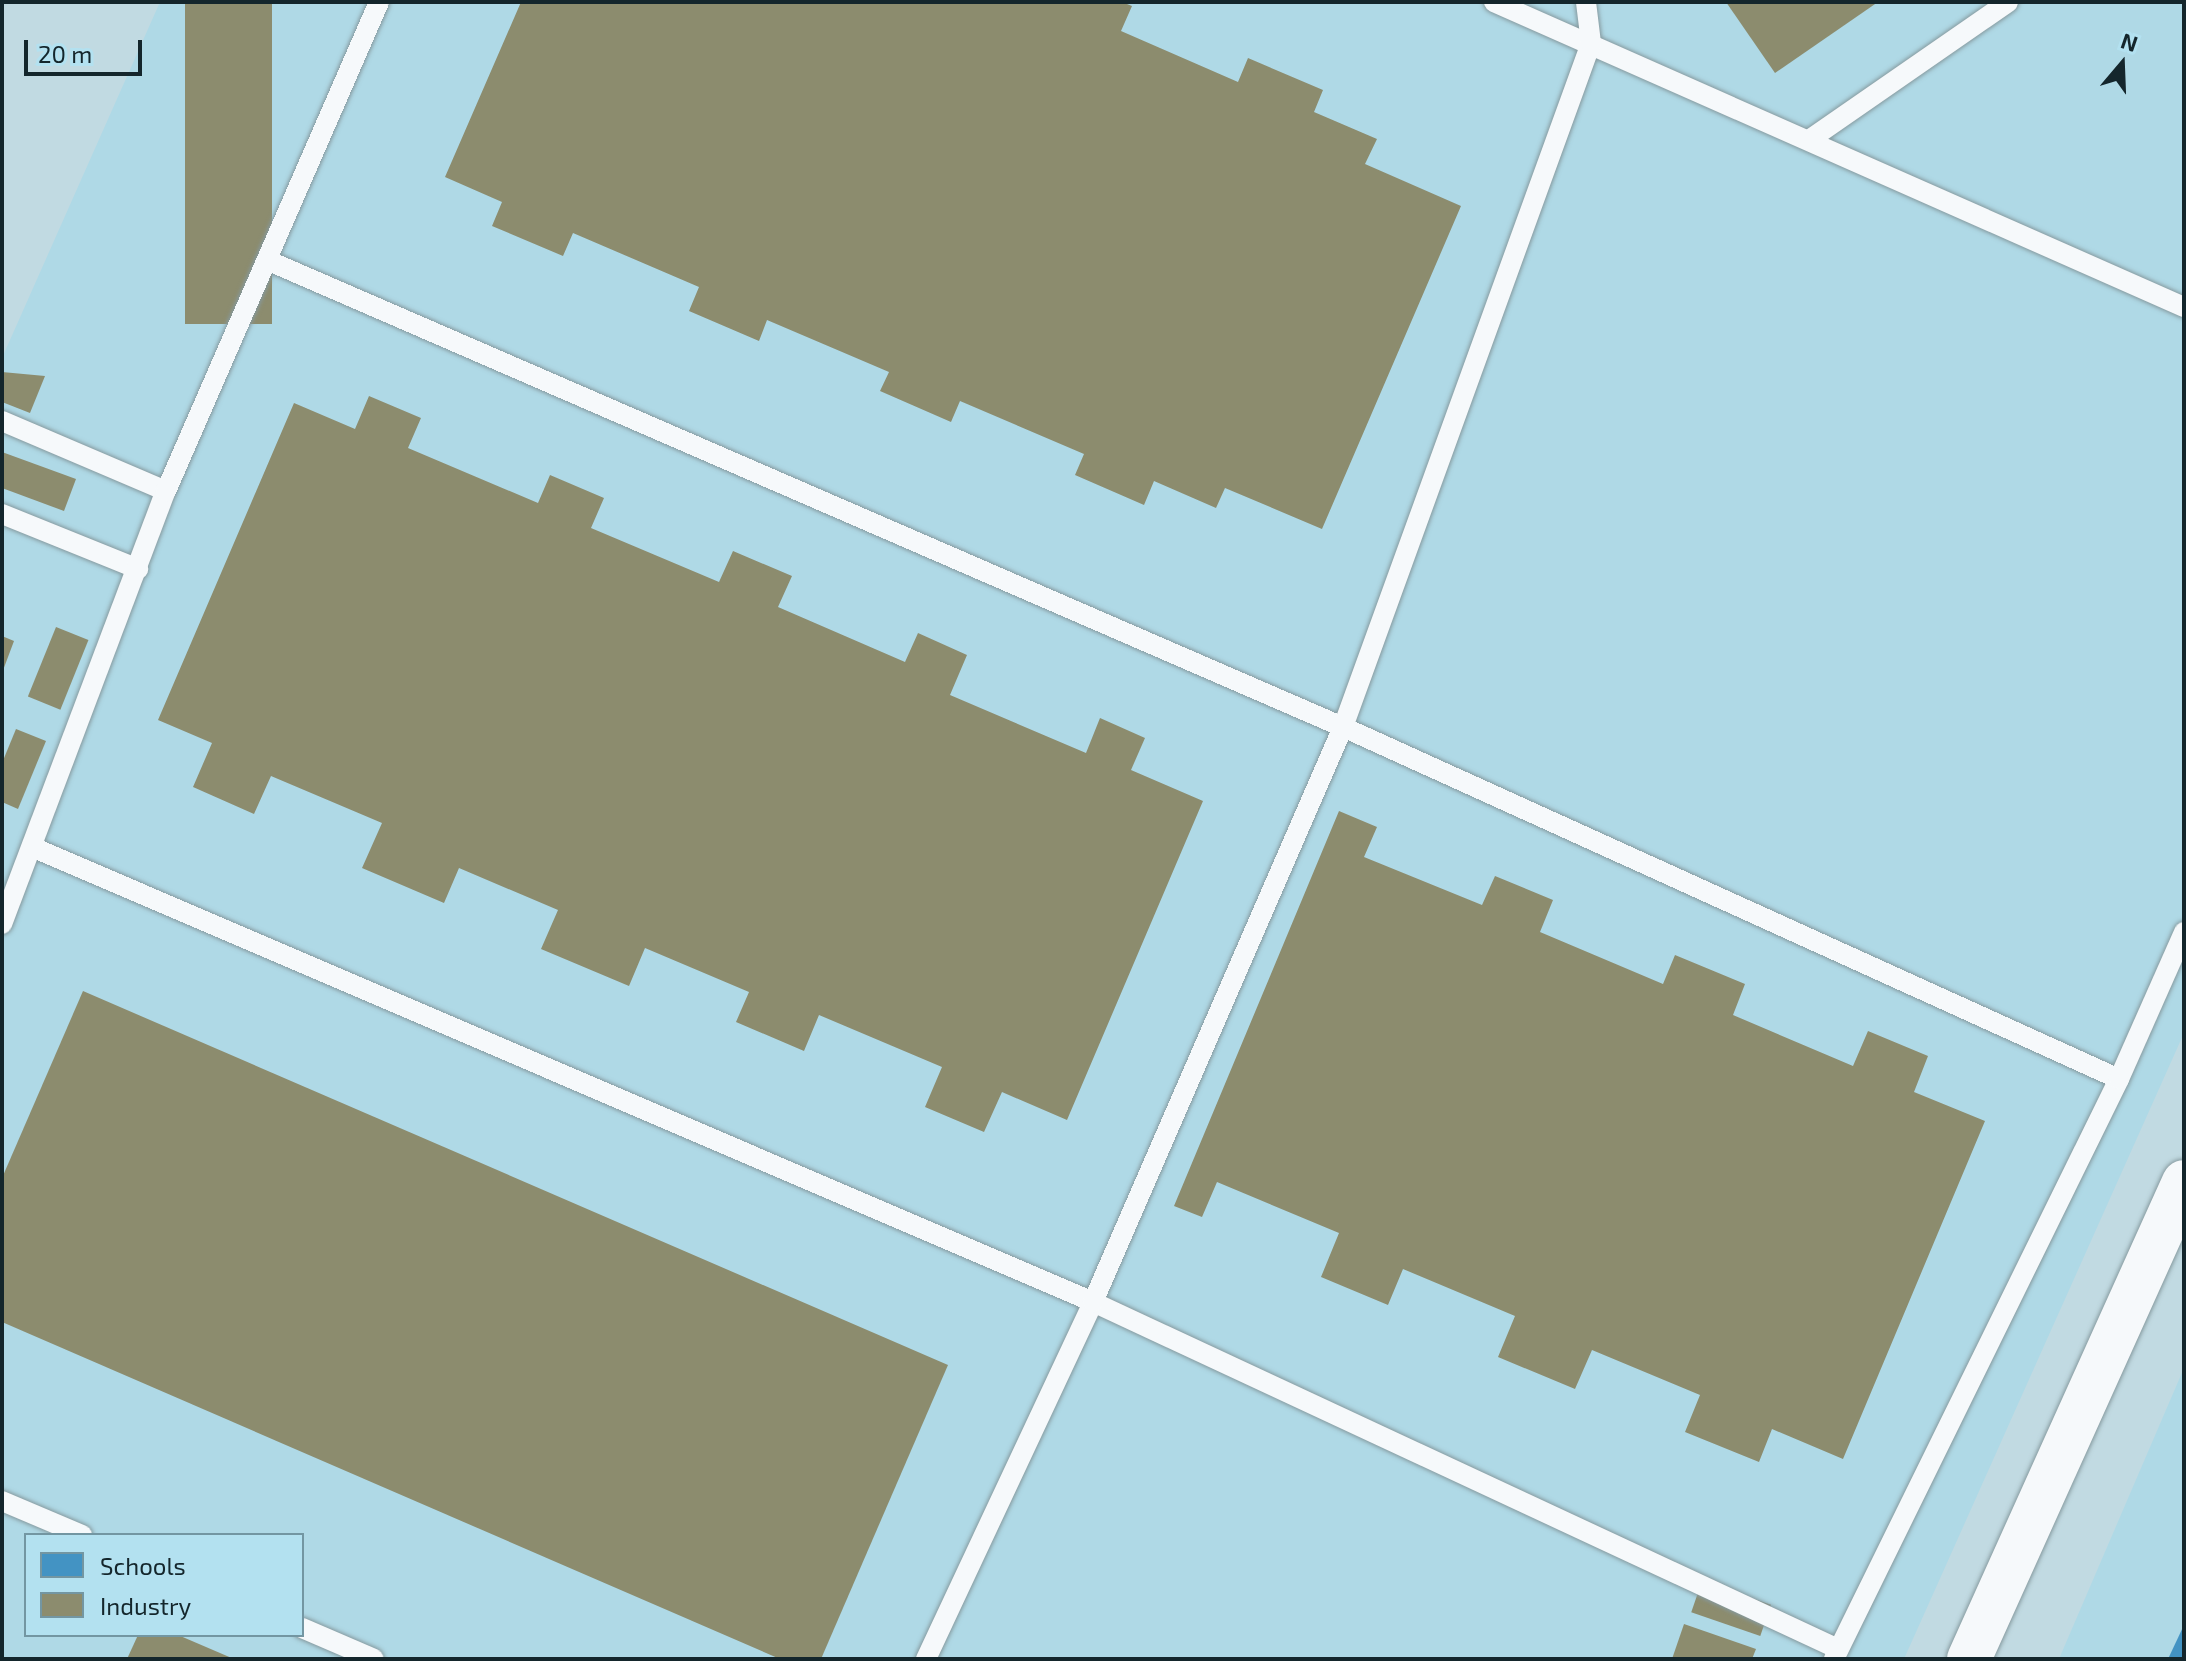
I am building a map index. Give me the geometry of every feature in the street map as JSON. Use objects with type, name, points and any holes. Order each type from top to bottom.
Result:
[{"type":"street","points":[[1969,1659],[2184,1182]]},
{"type":"lane","points":[[2,924],[166,491],[269,261],[379,2]]},
{"type":"lane","points":[[1494,2],[2184,307]]},
{"type":"lane","points":[[926,1659],[1093,1302],[1343,727],[1591,43],[1586,2]]},
{"type":"lane","points":[[1809,140],[2008,2]]},
{"type":"lane","points":[[269,261],[1343,727],[2119,1079]]},
{"type":"lane","points":[[2,421],[166,491]]},
{"type":"lane","points":[[2,514],[138,569]]},
{"type":"lane","points":[[32,847],[1093,1302],[1836,1654],[2119,1079],[2184,932]]},
{"type":"lane","points":[[2,1501],[77,1533]]},
{"type":"lane","points":[[304,1629],[374,1659]]},
{"type":"shaded area","points":[[160,2],[2184,2],[2184,1033],[1904,1659],[2,1659],[2,358]]},
{"type":"shaded area","points":[[2184,1368],[2184,1659],[2059,1659]]},
{"type":"building: Schools","points":[[2184,1625],[2184,1659],[2168,1659]]},
{"type":"building: Industry","points":[[185,2],[272,2],[272,324],[185,324]]},
{"type":"building: Industry","points":[[521,2],[1122,2],[1132,6],[1121,31],[1238,82],[1248,58],[1323,90],[1314,112],[1377,139],[1365,164],[1461,206],[1322,529],[1225,488],[1216,508],[1154,481],[1144,505],[1075,475],[1084,454],[960,401],[951,422],[880,391],[889,372],[767,320],[759,341],[689,311],[699,287],[573,233],[563,256],[492,226],[502,202],[445,177]]},
{"type":"building: Industry","points":[[1726,2],[1878,2],[1775,73]]},
{"type":"building: Industry","points":[[2,372],[45,376],[30,413],[2,402]]},
{"type":"building: Industry","points":[[369,396],[421,418],[408,448],[538,503],[550,475],[604,498],[591,528],[719,582],[733,551],[792,576],[778,607],[905,662],[918,633],[967,655],[950,695],[1086,753],[1100,718],[1145,738],[1131,770],[1203,801],[1067,1120],[1002,1092],[984,1132],[925,1107],[942,1067],[819,1015],[804,1051],[736,1022],[749,992],[645,948],[629,986],[541,949],[558,910],[459,868],[444,903],[362,868],[382,823],[271,776],[254,814],[193,787],[212,743],[158,720],[294,403],[355,429]]},
{"type":"building: Industry","points":[[2,452],[76,479],[64,511],[2,488]]},
{"type":"building: Industry","points":[[56,627],[88,640],[60,710],[28,697]]},
{"type":"building: Industry","points":[[2,636],[14,641],[2,673]]},
{"type":"building: Industry","points":[[16,729],[46,741],[18,809],[2,802],[2,763]]},
{"type":"building: Industry","points":[[1339,811],[1377,827],[1364,857],[1482,905],[1495,876],[1553,900],[1540,932],[1663,984],[1675,955],[1745,984],[1733,1015],[1853,1066],[1868,1031],[1928,1056],[1914,1092],[1985,1121],[1843,1459],[1772,1429],[1759,1462],[1685,1432],[1700,1395],[1592,1350],[1575,1389],[1498,1357],[1515,1316],[1403,1269],[1388,1305],[1321,1277],[1339,1233],[1217,1182],[1202,1217],[1174,1206]]},
{"type":"building: Industry","points":[[83,991],[948,1365],[821,1659],[780,1659],[2,1322],[2,1178]]},
{"type":"building: Industry","points":[[1702,1581],[1771,1605],[1760,1636],[1691,1612]]},
{"type":"building: Industry","points":[[1684,1624],[1756,1649],[1752,1659],[1672,1659]]},
{"type":"building: Industry","points":[[137,1637],[183,1637],[234,1659],[127,1659]]}]
